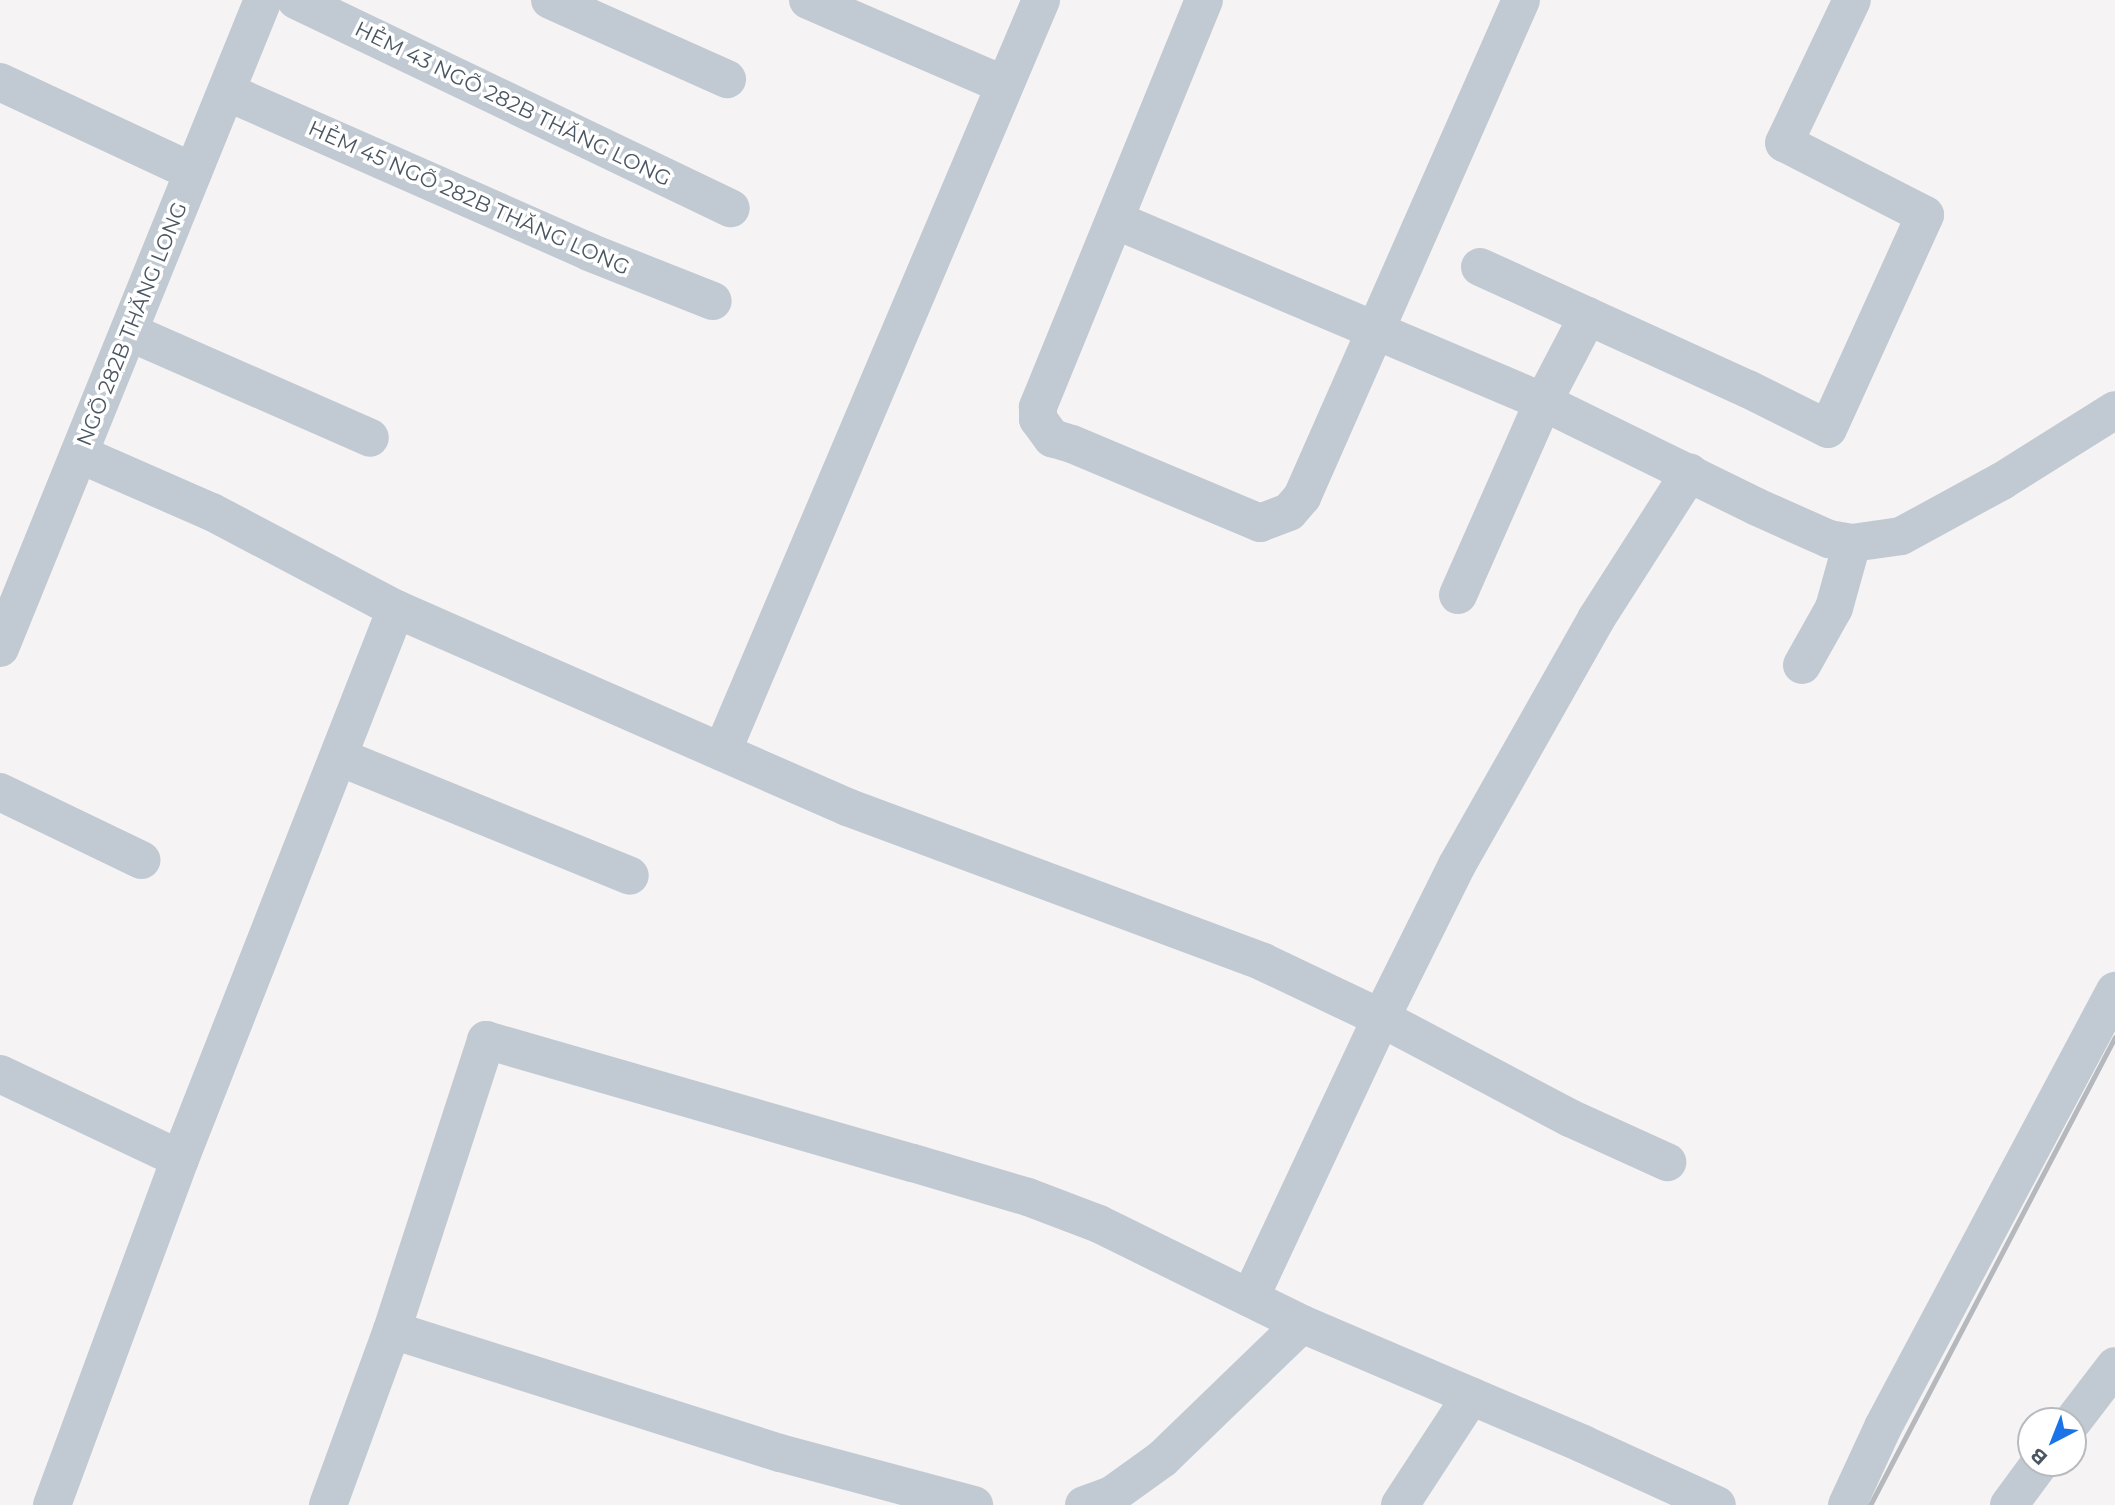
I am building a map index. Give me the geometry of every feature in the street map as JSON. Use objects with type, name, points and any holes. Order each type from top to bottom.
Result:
[{"type":"street","name":"NGÕ 282B THĂNG LONG","points":[[0,648],[228,92],[263,0]]},
{"type":"street","name":"HẺM 43 NGÕ 282B THĂNG LONG","points":[[296,0],[731,208]]},
{"type":"street","points":[[550,0],[727,79]]},
{"type":"street","points":[[808,0],[1004,85]]},
{"type":"street","points":[[722,752],[1041,0]]},
{"type":"street","points":[[1205,0],[1038,407],[1038,419],[1052,438],[1072,443],[1220,509],[1260,523],[1277,520],[1302,497],[1521,0]]},
{"type":"street","points":[[1480,267],[1828,429],[1925,215],[1784,143],[1852,0]]},
{"type":"street","points":[[0,82],[193,172]]},
{"type":"street","name":"HẺM 45 NGÕ 282B THĂNG LONG","points":[[228,92],[589,252],[713,300]]},
{"type":"street","points":[[1115,220],[1375,328],[1543,402],[1808,531],[1852,543],[1901,536],[2002,481],[2115,410]]},
{"type":"street","points":[[1458,595],[1543,402],[1588,316]]},
{"type":"street","points":[[129,332],[370,438]]},
{"type":"street","points":[[79,454],[212,512],[396,609],[848,807],[1264,962],[1381,1018],[1570,1118],[1667,1162]]},
{"type":"street","points":[[1250,1298],[1381,1018],[1457,865],[1596,618],[1690,472]]},
{"type":"street","points":[[1802,665],[1833,608],[1852,543]]},
{"type":"street","points":[[52,1505],[180,1159],[396,609]]},
{"type":"street","points":[[339,757],[629,877]]},
{"type":"street","points":[[0,792],[141,860]]},
{"type":"street","points":[[1847,1505],[1883,1427],[2115,991]]},
{"type":"street","points":[[328,1505],[392,1330],[486,1040],[1028,1197],[1099,1224],[1302,1324],[1471,1396],[1660,1493],[1717,1505]]},
{"type":"street","points":[[0,1074],[180,1159]]},
{"type":"street","points":[[1084,1505],[1112,1495],[1162,1459],[1302,1324]]},
{"type":"street","points":[[392,1330],[780,1453],[974,1505]]},
{"type":"street","points":[[2084,1407],[2115,1366]]},
{"type":"street","points":[[1400,1505],[1471,1396]]},
{"type":"street","points":[[2009,1505],[2030,1477]]},
{"type":"railway","points":[[1870,1505],[2115,1037]]}]
